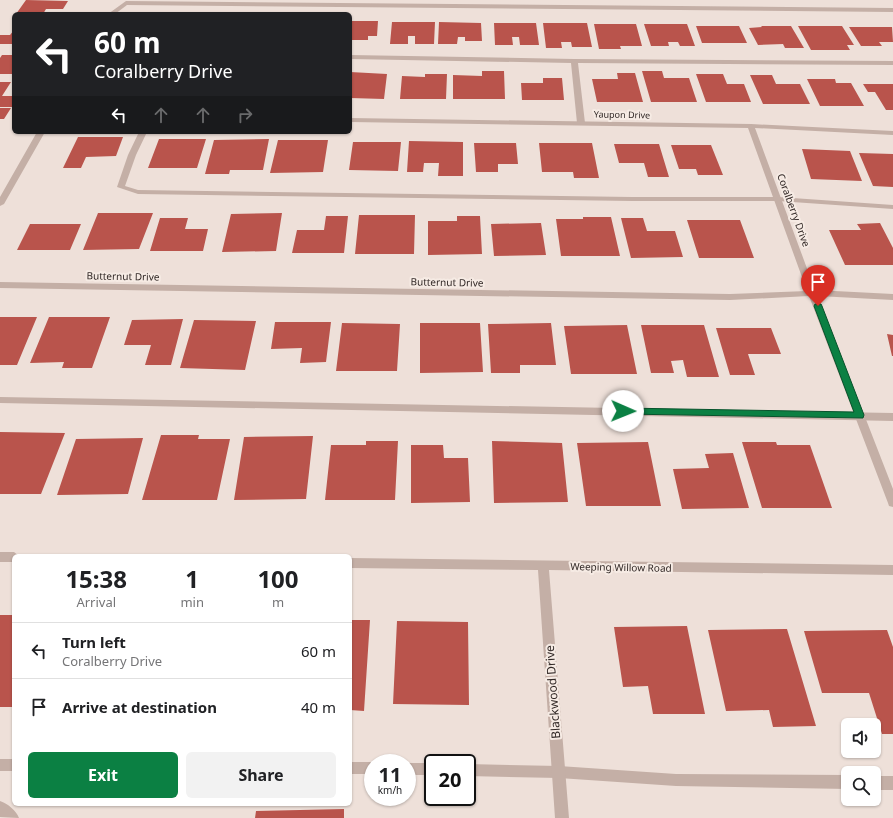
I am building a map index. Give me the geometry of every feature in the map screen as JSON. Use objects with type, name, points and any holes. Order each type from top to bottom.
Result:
[{"type":"street","points":[[114,12],[126,3],[893,10]]},
{"type":"street","points":[[352,57],[574,61],[893,63]]},
{"type":"street","points":[[574,61],[581,123]]},
{"type":"street","name":"Yaupon Drive","points":[[352,120],[751,126],[893,133]]},
{"type":"street","name":"Coralberry Drive","points":[[751,126],[812,293],[893,503]]},
{"type":"street","points":[[0,204],[2,195],[40,134]]},
{"type":"street","points":[[142,134],[132,155],[121,187],[138,192],[632,199],[778,199],[893,207]]},
{"type":"street","name":"Butternut Drive","points":[[0,285],[730,297],[812,293],[893,297]]},
{"type":"street","points":[[0,400],[860,415],[893,417]]},
{"type":"street","points":[[0,557],[12,557]]},
{"type":"street","name":"Weeping Willow Road","points":[[352,563],[893,570]]},
{"type":"street","name":"Blackwood Drive","points":[[543,566],[562,818]]},
{"type":"street","points":[[0,765],[12,765]]},
{"type":"street","points":[[352,768],[364,768]]},
{"type":"street","points":[[476,770],[559,772],[676,780],[841,782]]},
{"type":"street","points":[[881,782],[893,783]]},
{"type":"street","points":[[0,808],[12,818]]},
{"type":"building","points":[[26,0],[68,1],[63,9],[46,9],[44,12],[17,12]]},
{"type":"building","points":[[352,21],[378,21],[377,36],[368,36],[368,40],[352,40]]},
{"type":"building","points":[[392,22],[435,22],[434,44],[415,44],[415,36],[408,36],[408,44],[390,44]]},
{"type":"building","points":[[439,22],[481,23],[482,41],[465,41],[465,37],[458,37],[457,44],[438,44]]},
{"type":"building","points":[[494,23],[536,23],[539,45],[520,45],[519,37],[512,37],[513,45],[495,45]]},
{"type":"building","points":[[543,23],[587,23],[592,47],[572,47],[571,42],[561,42],[562,48],[546,48]]},
{"type":"building","points":[[594,24],[636,24],[642,46],[620,46],[621,49],[599,49]]},
{"type":"building","points":[[644,24],[687,24],[695,46],[680,46],[678,42],[668,42],[669,46],[651,46]]},
{"type":"building","points":[[696,26],[739,26],[747,43],[702,43]]},
{"type":"building","points":[[761,26],[791,26],[804,48],[785,48],[783,44],[758,45],[749,28],[762,27]]},
{"type":"building","points":[[798,26],[842,26],[854,45],[847,45],[850,50],[811,50]]},
{"type":"building","points":[[849,27],[892,27],[893,42],[879,42],[882,46],[861,46]]},
{"type":"building","points":[[12,32],[12,44],[0,44],[0,35],[10,35]]},
{"type":"building","points":[[2,55],[12,55],[12,74],[0,74],[0,58]]},
{"type":"building","points":[[482,71],[504,71],[505,99],[453,99],[453,75],[482,76]]},
{"type":"building","points":[[642,71],[662,71],[664,78],[689,78],[697,102],[651,102]]},
{"type":"building","points":[[352,72],[387,74],[384,99],[352,98]]},
{"type":"building","points":[[617,73],[635,73],[643,102],[597,102],[592,79],[618,79]]},
{"type":"building","points":[[425,74],[447,74],[446,99],[400,99],[402,76],[425,77]]},
{"type":"building","points":[[696,74],[723,74],[727,84],[744,84],[751,102],[706,102]]},
{"type":"building","points":[[750,75],[772,75],[776,84],[800,84],[810,104],[763,104]]},
{"type":"building","points":[[543,78],[562,78],[564,100],[522,100],[521,83],[543,83]]},
{"type":"building","points":[[807,79],[835,79],[836,83],[851,83],[864,106],[820,106]]},
{"type":"building","points":[[0,82],[11,82],[2,96],[12,96],[12,107],[0,107]]},
{"type":"building","points":[[863,84],[893,84],[893,110],[886,110],[875,92],[868,92]]},
{"type":"building","points":[[0,108],[11,108],[4,119],[0,119]]},
{"type":"building","points":[[78,137],[123,137],[116,156],[86,157],[81,168],[63,168]]},
{"type":"building","points":[[159,139],[206,139],[197,168],[148,168]]},
{"type":"building","points":[[269,139],[263,170],[230,170],[229,174],[205,174],[214,140]]},
{"type":"building","points":[[278,140],[328,140],[323,172],[270,173]]},
{"type":"building","points":[[409,141],[463,142],[463,176],[438,176],[439,163],[424,163],[423,172],[407,172]]},
{"type":"building","points":[[353,142],[401,142],[398,171],[349,170]]},
{"type":"building","points":[[474,143],[516,143],[518,164],[498,164],[498,172],[476,172]]},
{"type":"building","points":[[539,143],[592,143],[599,178],[574,178],[573,172],[542,172]]},
{"type":"building","points":[[614,144],[659,144],[669,177],[648,177],[644,163],[619,163]]},
{"type":"building","points":[[671,145],[711,145],[723,175],[698,175],[696,169],[679,169]]},
{"type":"building","points":[[802,149],[850,151],[862,181],[811,179]]},
{"type":"building","points":[[859,153],[893,154],[893,187],[873,186]]},
{"type":"building","points":[[98,213],[153,213],[139,249],[83,250]]},
{"type":"building","points":[[282,213],[276,251],[222,252],[231,214]]},
{"type":"building","points":[[359,215],[415,215],[414,254],[355,254]]},
{"type":"building","points":[[326,216],[348,216],[344,253],[292,253],[297,230],[324,230]]},
{"type":"building","points":[[457,216],[480,216],[482,254],[428,255],[428,221],[457,221]]},
{"type":"building","points":[[583,217],[611,217],[620,256],[561,256],[556,219],[583,219]]},
{"type":"building","points":[[160,218],[188,218],[185,229],[208,229],[203,251],[150,251]]},
{"type":"building","points":[[621,218],[643,218],[647,231],[675,231],[683,257],[631,258]]},
{"type":"building","points":[[687,220],[740,220],[754,258],[699,258]]},
{"type":"building","points":[[541,223],[546,255],[494,256],[491,224]]},
{"type":"building","points":[[880,223],[893,248],[893,265],[845,265],[829,230],[861,230],[857,224]]},
{"type":"building","points":[[30,224],[81,224],[70,250],[17,250]]},
{"type":"building","points":[[0,317],[37,317],[17,365],[0,365]]},
{"type":"building","points":[[49,317],[110,317],[92,368],[62,368],[64,362],[30,363]]},
{"type":"building","points":[[183,319],[171,365],[145,365],[151,345],[124,345],[132,320]]},
{"type":"building","points":[[194,320],[256,321],[245,370],[180,368]]},
{"type":"building","points":[[275,322],[331,322],[326,362],[300,363],[302,348],[271,349]]},
{"type":"building","points":[[342,323],[400,324],[397,371],[336,371]]},
{"type":"building","points":[[420,323],[480,323],[483,372],[420,373]]},
{"type":"building","points":[[551,323],[556,365],[520,365],[520,373],[491,373],[488,324]]},
{"type":"building","points":[[627,325],[637,374],[571,374],[564,326]]},
{"type":"building","points":[[641,325],[704,325],[719,377],[687,377],[683,360],[671,361],[674,373],[651,373]]},
{"type":"building","points":[[716,328],[771,328],[781,354],[748,354],[755,375],[730,375]]},
{"type":"building","points":[[887,334],[893,335],[893,356],[892,356]]},
{"type":"building","points":[[0,432],[65,433],[41,494],[0,494]]},
{"type":"building","points":[[161,435],[199,435],[198,439],[230,439],[217,500],[142,500]]},
{"type":"building","points":[[313,436],[306,499],[234,500],[244,437]]},
{"type":"building","points":[[143,438],[128,494],[57,495],[76,439]]},
{"type":"building","points":[[366,441],[398,441],[395,500],[325,500],[331,445],[366,445]]},
{"type":"building","points":[[492,441],[562,443],[568,502],[494,503]]},
{"type":"building","points":[[648,442],[661,506],[586,506],[577,443]]},
{"type":"building","points":[[742,442],[776,442],[777,445],[810,445],[832,508],[762,508]]},
{"type":"building","points":[[411,445],[443,445],[444,458],[468,458],[470,502],[411,503]]},
{"type":"building","points":[[733,453],[749,508],[682,509],[673,469],[709,468],[705,454]]},
{"type":"building","points":[[0,615],[12,615],[12,707],[0,707]]},
{"type":"building","points":[[352,620],[370,620],[364,711],[352,710]]},
{"type":"building","points":[[397,621],[468,622],[469,705],[393,704]]},
{"type":"building","points":[[687,626],[705,714],[653,714],[648,686],[623,687],[614,627]]},
{"type":"building","points":[[787,629],[816,726],[773,727],[769,710],[726,711],[708,630]]},
{"type":"building","points":[[887,630],[893,647],[893,734],[882,734],[881,718],[877,718],[869,693],[822,693],[804,631]]},
{"type":"building","points":[[344,809],[344,818],[255,818],[256,811]]},
{"type":"route","points":[[623,411],[860,415],[818,306]]}]
